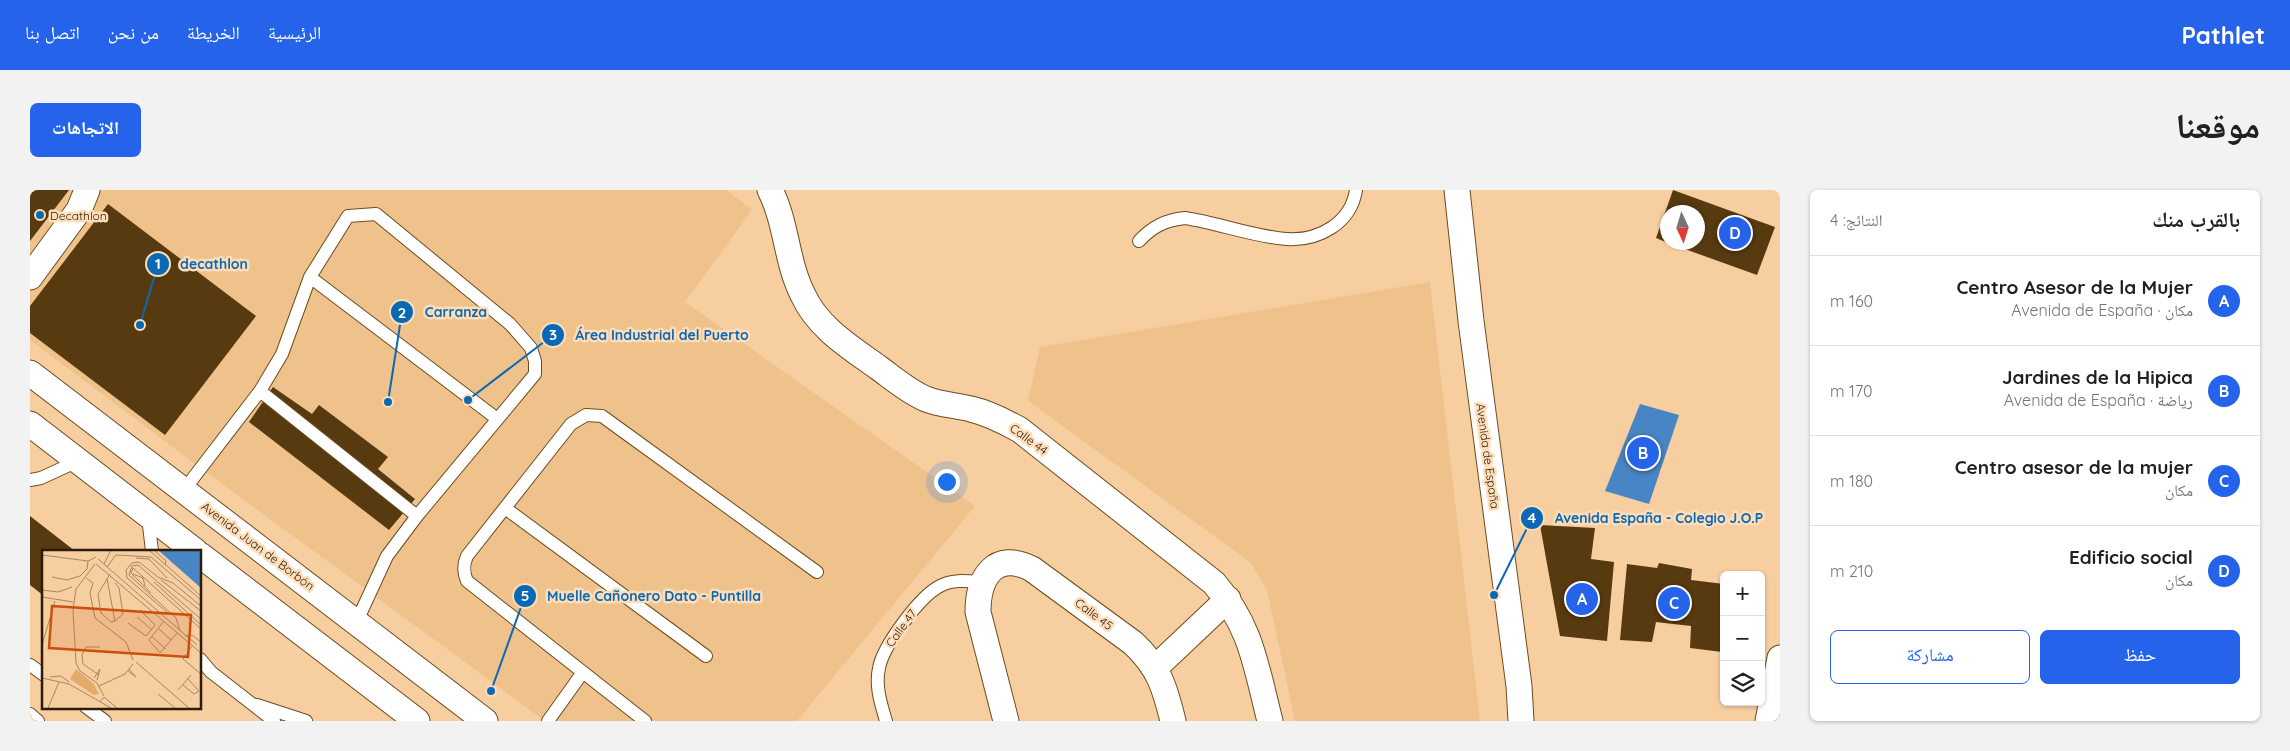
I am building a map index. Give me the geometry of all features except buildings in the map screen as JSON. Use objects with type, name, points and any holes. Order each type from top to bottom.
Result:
[{"type":"street","points":[[30,277],[79,210],[87,190]]},
{"type":"street","name":"Calle 44","points":[[770,190],[781,217],[802,295],[812,311],[835,336],[915,394],[940,403],[988,414],[1020,430],[1214,583],[1237,613],[1248,638],[1270,721]]},
{"type":"street","name":"Avenida de España","points":[[1457,190],[1471,321],[1518,676],[1521,721]]},
{"type":"street","name":"Avenida Juan de Borbón","points":[[30,372],[485,721]]},
{"type":"street","points":[[30,424],[194,550]]},
{"type":"street","points":[[201,556],[416,721]]},
{"type":"street","name":"Calle 45","points":[[982,582],[990,570],[1004,562],[1019,562],[1026,565],[1133,643],[1155,668],[1163,683],[1173,721]]},
{"type":"street","points":[[982,582],[978,597],[978,612],[1006,721]]},
{"type":"street","points":[[1155,668],[1228,599]]},
{"type":"street","points":[[1768,721],[1780,658]]},
{"type":"lane","points":[[1139,241],[1154,227],[1164,222],[1185,218],[1288,239],[1311,238],[1328,231],[1342,219],[1350,208],[1356,190]]},
{"type":"lane","points":[[184,490],[260,391],[282,354],[310,277],[348,216],[376,214],[510,324],[531,348],[535,361],[534,374],[416,516],[387,556],[357,622]]},
{"type":"lane","points":[[310,277],[496,418]]},
{"type":"lane","points":[[260,391],[416,516]]},
{"type":"lane","points":[[646,721],[467,581],[464,575],[464,562],[571,424],[586,415],[602,416],[817,572]]},
{"type":"lane","points":[[30,480],[41,478],[78,461]]},
{"type":"lane","points":[[506,508],[706,656]]},
{"type":"lane","points":[[147,514],[152,550]]},
{"type":"lane","name":"Calle 47","points":[[886,721],[878,681],[883,653],[891,640],[928,594],[940,586],[954,581],[982,582]]},
{"type":"lane","points":[[201,660],[211,672],[250,702],[263,716],[274,721]]},
{"type":"lane","points":[[30,665],[42,674]]},
{"type":"lane","points":[[548,721],[583,672]]},
{"type":"lane","points":[[250,702],[306,721]]},
{"type":"lane","points":[[87,708],[104,721]]},
{"type":"lane","points":[[30,714],[38,721]]},
{"type":"shaded area","points":[[30,190],[726,190],[752,210],[685,302],[975,506],[797,721],[545,721],[191,461],[30,340]]},
{"type":"shaded area","points":[[1430,282],[1480,721],[1295,721],[1267,590],[1250,562],[1028,401],[1040,347]]},
{"type":"water","points":[[1640,404],[1679,415],[1649,504],[1605,491]]},
{"type":"place","name":"Decathlon","points":[[40,215]]},
{"type":"place","name":"Edificio social","points":[[1735,233]]},
{"type":"place","name":"decathlon","points":[[140,325]]},
{"type":"place","name":"Área Industrial del Puerto","points":[[468,400]]},
{"type":"place","name":"Carranza","points":[[388,402]]},
{"type":"place","name":"Jardines de la Hipica","points":[[1643,453]]},
{"type":"place","name":"Avenida España - Colegio J.O.P","points":[[1494,595]]},
{"type":"place","name":"Centro Asesor de la Mujer","points":[[1582,599]]},
{"type":"place","name":"Centro asesor de la mujer","points":[[1674,603]]},
{"type":"place","name":"Muelle Cañonero Dato - Puntilla","points":[[491,691]]}]
